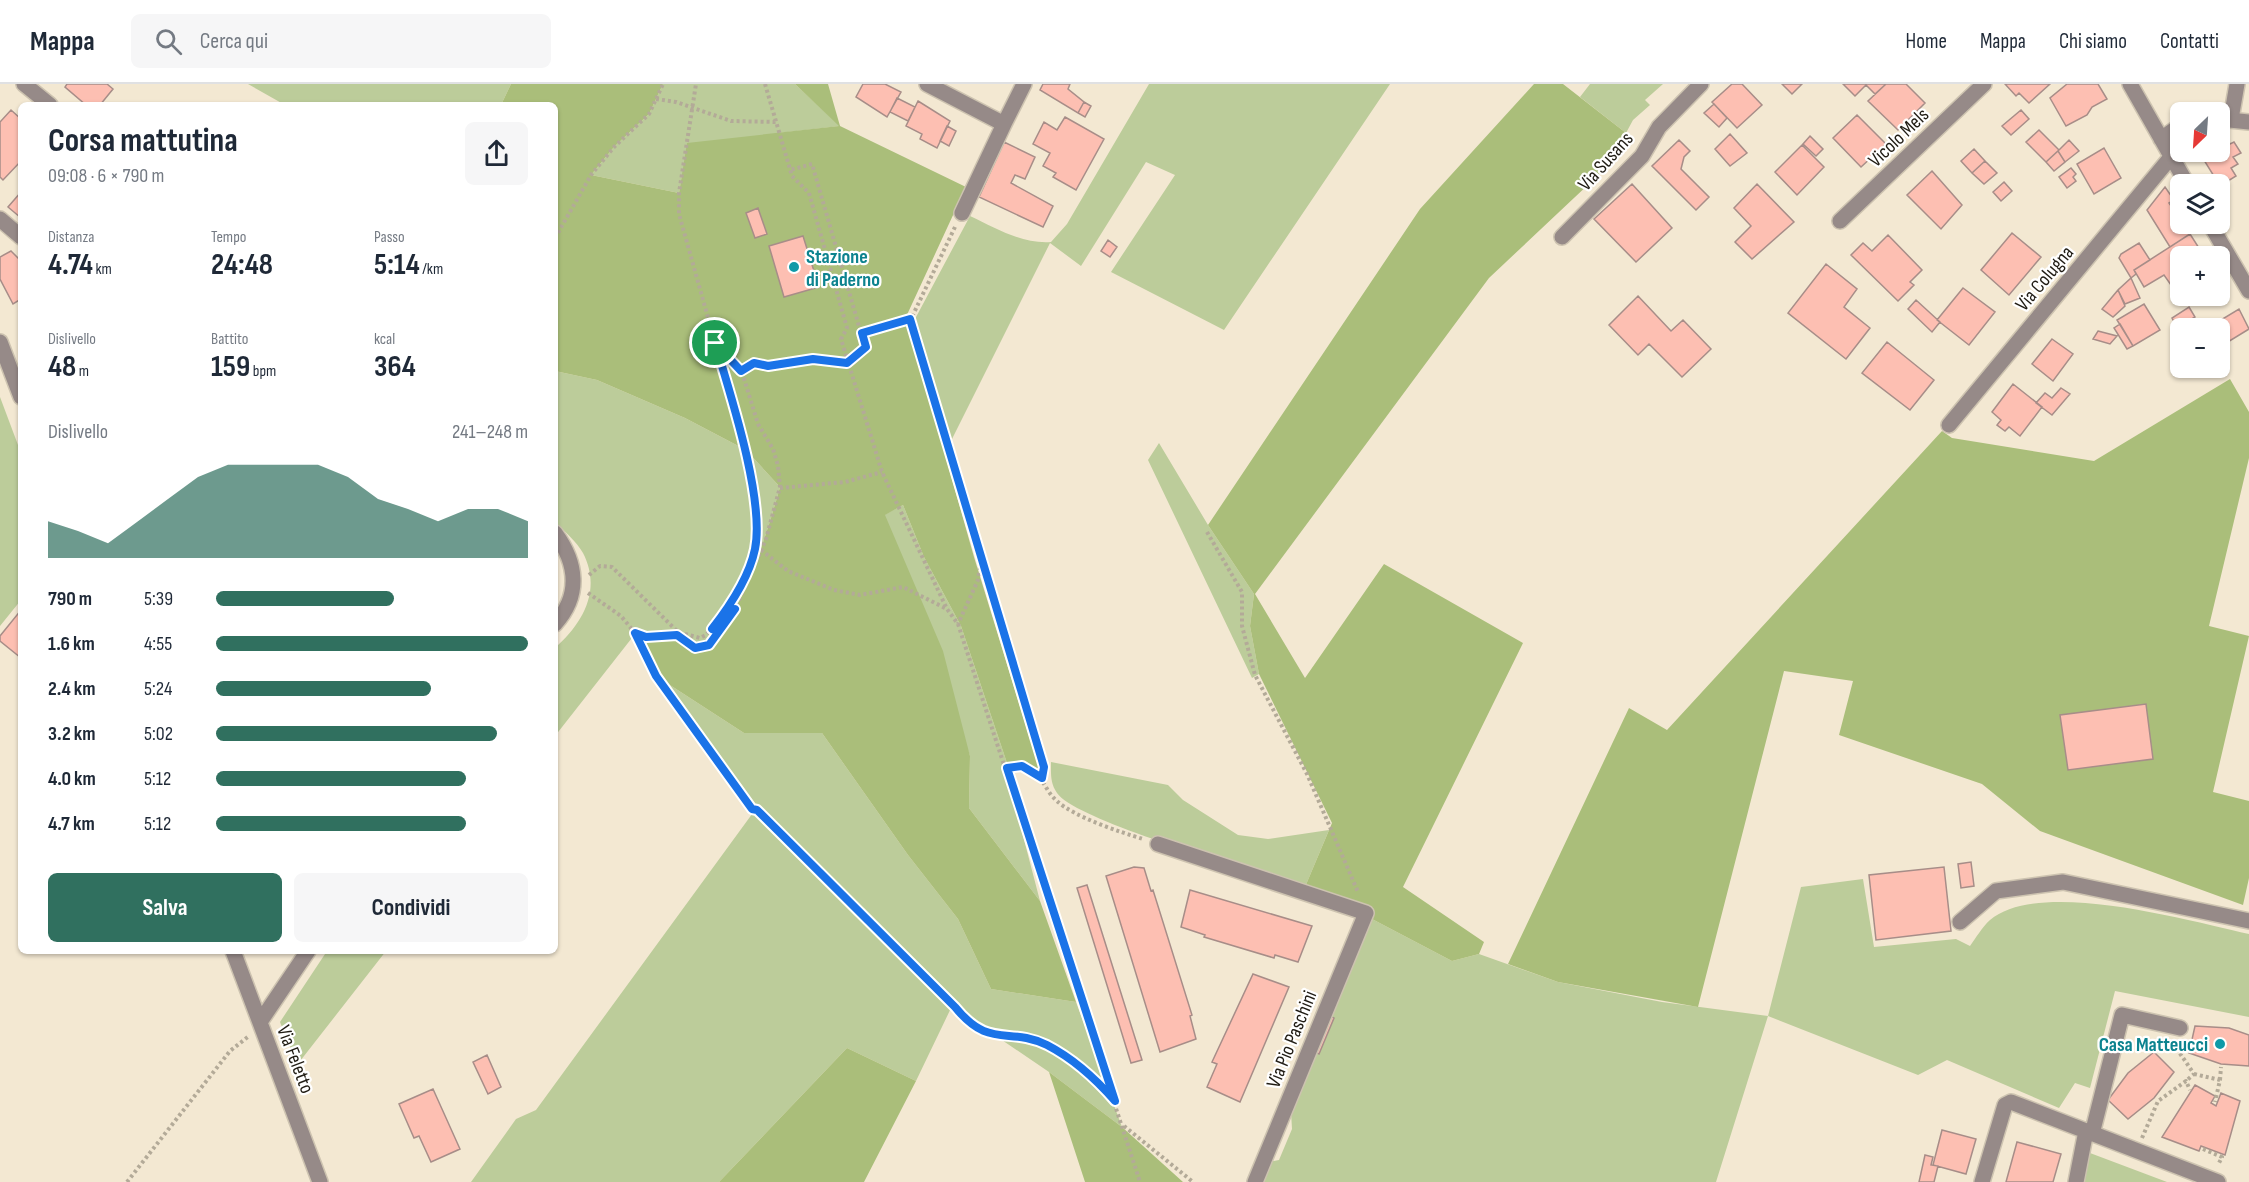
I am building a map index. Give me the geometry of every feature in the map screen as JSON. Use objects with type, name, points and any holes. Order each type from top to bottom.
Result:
[{"type":"street","points":[[24,84],[46,102]]},
{"type":"street","points":[[927,84],[1004,124]]},
{"type":"street","points":[[962,213],[1024,84]]},
{"type":"street","name":"Via Susans","points":[[1562,237],[1642,156],[1659,127],[1701,84]]},
{"type":"street","name":"Vicolo Mels","points":[[1840,221],[1984,84]]},
{"type":"street","points":[[2130,84],[2170,155]]},
{"type":"street","points":[[2230,104],[2237,84]]},
{"type":"street","points":[[2230,120],[2249,122]]},
{"type":"street","points":[[2161,139],[2170,133]]},
{"type":"street","name":"Via Colugna","points":[[1949,425],[2170,158]]},
{"type":"street","points":[[0,219],[18,234]]},
{"type":"street","points":[[2216,234],[2249,291]]},
{"type":"street","points":[[0,342],[18,389]]},
{"type":"street","points":[[558,539],[570,561],[574,590],[569,603],[558,620]]},
{"type":"street","points":[[1158,844],[1366,912]]},
{"type":"street","points":[[1960,922],[1996,891],[2063,882],[2249,921]]},
{"type":"street","name":"Via Pio Paschini","points":[[1255,1182],[1366,912]]},
{"type":"street","name":"Via Feletto","points":[[233,954],[256,1029],[320,1182]]},
{"type":"street","points":[[256,1029],[306,954]]},
{"type":"street","points":[[2076,1182],[2122,1015],[2180,1028]]},
{"type":"street","points":[[1982,1182],[2000,1118],[2005,1105],[2011,1102],[2218,1182]]},
{"type":"path","points":[[558,233],[591,175],[614,147],[649,114],[663,84]]},
{"type":"path","points":[[696,84],[679,193],[679,214],[747,463],[756,525],[756,546],[752,560],[732,602],[712,629]]},
{"type":"path","points":[[765,84],[792,176],[809,193],[847,328],[840,339],[882,472],[947,609],[958,624],[1007,768],[1140,1182]]},
{"type":"path","points":[[656,99],[676,102],[731,121],[776,122]]},
{"type":"path","points":[[741,371],[754,363],[768,366],[813,359],[847,363],[866,347],[812,165],[790,170]]},
{"type":"path","points":[[962,213],[910,319],[1044,767],[1042,778]]},
{"type":"path","points":[[862,333],[910,319]]},
{"type":"path","points":[[635,633],[646,637],[677,635],[695,648],[709,645],[735,609],[761,550],[780,488],[778,466],[773,449],[758,424],[741,371],[715,343]]},
{"type":"path","points":[[780,488],[846,482],[882,472]]},
{"type":"path","points":[[1207,532],[1242,592],[1242,626],[1256,675],[1307,774],[1366,912]]},
{"type":"path","points":[[761,550],[788,571],[834,590],[860,595],[903,588],[947,609]]},
{"type":"path","points":[[958,624],[978,580],[981,560]]},
{"type":"path","points":[[600,566],[606,565],[617,571],[678,632],[700,638],[735,609]]},
{"type":"path","points":[[591,593],[621,616],[635,633],[656,676],[752,809],[757,810],[955,1007],[964,1019],[996,1036],[1045,1044],[1090,1073],[1115,1101]]},
{"type":"path","points":[[1007,768],[1022,766],[1042,778],[1057,802],[1090,819],[1158,844]]},
{"type":"path","points":[[2180,1028],[2185,1029],[2179,1052],[2194,1074],[2220,1080]]},
{"type":"path","points":[[127,1182],[230,1050],[256,1029]]},
{"type":"path","points":[[2215,1102],[2222,1067]]},
{"type":"path","points":[[2138,1150],[2158,1101],[2194,1074]]},
{"type":"path","points":[[2186,1081],[2190,1090]]},
{"type":"path","points":[[1123,1125],[1193,1182]]},
{"type":"green space","points":[[248,84],[511,84],[502,102],[280,102]]},
{"type":"green space","points":[[511,84],[663,84],[649,114],[614,147],[591,175],[679,193],[687,143],[839,126],[795,84],[828,84],[840,126],[966,187],[906,317],[974,557],[1041,775],[1022,763],[1008,766],[961,626],[924,557],[903,505],[885,515],[943,651],[970,756],[969,808],[1040,901],[1076,1002],[991,989],[958,919],[908,855],[822,733],[744,733],[656,676],[635,633],[647,637],[677,635],[695,648],[709,642],[723,627],[737,606],[749,580],[780,487],[746,450],[685,418],[597,380],[558,372],[558,102],[502,102]]},
{"type":"green space","points":[[663,84],[795,84],[840,126],[779,133],[682,175],[679,193],[591,175],[614,147],[649,114]]},
{"type":"green space","points":[[1149,84],[1390,84],[1224,330],[1111,272],[1175,175],[1146,162],[1081,266],[1050,243],[951,441],[915,319],[970,216],[1019,238],[1051,242],[1067,224]]},
{"type":"green space","points":[[1534,84],[1563,84],[1626,133],[1625,150],[1489,278],[1255,594],[1305,678],[1384,564],[1523,643],[1403,887],[1484,942],[1479,954],[1452,961],[1372,919],[1368,907],[1305,887],[1332,823],[1259,674],[1250,626],[1254,594],[1208,525],[1420,209]]},
{"type":"green space","points":[[1590,84],[1663,84],[1645,100],[1650,105],[1633,120],[1626,133],[1580,97]]},
{"type":"green space","points":[[558,372],[597,380],[685,418],[746,450],[780,487],[749,580],[737,606],[723,627],[709,642],[695,648],[677,635],[647,637],[635,634],[558,732],[558,645],[581,617],[590,593],[591,580],[588,567],[583,553],[558,525]]},
{"type":"green space","points":[[2230,379],[2249,412],[2249,458],[2209,626],[2249,636],[2213,792],[2249,801],[2249,878],[2243,905],[2040,831],[1982,784],[1839,735],[1853,681],[1784,671],[1698,1007],[1558,982],[1508,964],[1629,708],[1667,730],[1942,431],[1952,438],[2094,461]]},
{"type":"green space","points":[[0,397],[18,445],[18,604],[0,626]]},
{"type":"green space","points":[[1159,443],[1208,525],[1254,594],[1250,626],[1259,674],[1252,678],[1148,460]]},
{"type":"green space","points":[[903,505],[924,557],[961,626],[1008,766],[1005,767],[1040,901],[969,808],[970,756],[884,515]]},
{"type":"green space","points":[[656,676],[744,733],[822,733],[908,855],[958,919],[991,989],[1076,1002],[1122,1127],[1049,1072],[952,1006],[916,1081],[847,1048],[719,1182],[471,1182],[516,1119],[536,1110],[755,810]]},
{"type":"green space","points":[[1051,762],[1168,785],[1183,800],[1238,835],[1268,839],[1329,830],[1305,887],[1172,846],[1098,818],[1072,805],[1057,793],[1052,782]]},
{"type":"green space","points":[[1863,879],[1874,947],[1956,939],[1970,946],[1990,920],[2013,908],[2043,903],[2116,906],[2249,934],[2249,1017],[2115,991],[2090,1088],[2075,1083],[2059,1108],[1947,1060],[1918,1075],[1768,1016],[1801,887]]},
{"type":"green space","points":[[1372,919],[1452,961],[1479,954],[1558,982],[1662,1002],[1768,1016],[1716,1182],[1262,1182],[1268,1162],[1279,1160],[1292,1129],[1291,1112]]},
{"type":"green space","points":[[325,954],[384,954],[297,1065],[280,1022]]},
{"type":"green space","points":[[847,1048],[916,1081],[864,1182],[719,1182]]},
{"type":"green space","points":[[1049,1072],[1122,1127],[1183,1182],[1085,1182]]},
{"type":"green space","points":[[2090,1153],[2167,1182],[2083,1182]]},
{"type":"building","points":[[67,84],[107,84],[113,89],[102,102],[82,102],[65,87]]},
{"type":"building","points":[[863,84],[885,84],[901,92],[887,117],[856,97]]},
{"type":"building","points":[[1043,84],[1070,84],[1068,89],[1084,102],[1078,113],[1040,90]]},
{"type":"building","points":[[1732,84],[1742,84],[1762,105],[1737,128],[1712,102]]},
{"type":"building","points":[[1782,84],[1802,84],[1792,94]]},
{"type":"building","points":[[1843,84],[1886,84],[1875,94],[1866,85],[1855,96]]},
{"type":"building","points":[[1886,84],[1906,84],[1925,103],[1898,130],[1868,101]]},
{"type":"building","points":[[2005,84],[2050,84],[2029,103],[2019,93],[2016,96]]},
{"type":"building","points":[[2067,84],[2098,84],[2107,99],[2092,107],[2087,115],[2066,126],[2050,98]]},
{"type":"building","points":[[897,98],[915,107],[908,121],[890,112]]},
{"type":"building","points":[[918,101],[950,121],[937,148],[920,139],[922,134],[906,126]]},
{"type":"building","points":[[1084,102],[1091,106],[1085,117],[1078,113]]},
{"type":"building","points":[[1714,104],[1727,118],[1719,127],[1704,113]]},
{"type":"building","points":[[11,110],[18,116],[18,164],[3,180],[0,177],[0,122]]},
{"type":"building","points":[[2021,110],[2029,119],[2011,135],[2002,126]]},
{"type":"building","points":[[1857,115],[1886,144],[1861,167],[1833,138]]},
{"type":"building","points":[[1065,117],[1104,139],[1076,190],[1053,177],[1056,173],[1043,166],[1050,153],[1033,144],[1044,122],[1057,130]]},
{"type":"building","points":[[947,126],[956,131],[949,146],[940,141]]},
{"type":"building","points":[[2039,130],[2059,150],[2069,140],[2079,151],[2065,162],[2058,151],[2046,162],[2026,142]]},
{"type":"building","points":[[1730,134],[1747,153],[1730,166],[1715,149]]},
{"type":"building","points":[[1810,136],[1823,149],[1816,156],[1803,144]]},
{"type":"building","points":[[1679,140],[1690,151],[1684,157],[1681,169],[1709,197],[1696,210],[1652,166]]},
{"type":"building","points":[[1004,142],[1035,157],[1025,179],[1015,175],[1011,183],[1053,206],[1043,227],[979,197]]},
{"type":"building","points":[[2234,142],[2241,153],[2233,157],[2238,164],[2231,168],[2236,176],[2230,180],[2230,174],[2213,174],[2205,162],[2230,162],[2230,144]]},
{"type":"building","points":[[1802,145],[1824,167],[1797,195],[1775,172]]},
{"type":"building","points":[[2104,148],[2121,178],[2094,194],[2077,164]]},
{"type":"building","points":[[1974,149],[1985,161],[1972,173],[1961,161]]},
{"type":"building","points":[[2058,151],[2065,162],[2054,171],[2046,162]]},
{"type":"building","points":[[1985,161],[1997,173],[1984,184],[1972,173]]},
{"type":"building","points":[[2071,168],[2076,174],[2073,177],[2076,181],[2067,188],[2059,177]]},
{"type":"building","points":[[1932,171],[1962,205],[1941,229],[1907,195]]},
{"type":"building","points":[[2004,182],[2012,191],[2001,201],[1993,192]]},
{"type":"building","points":[[1632,184],[1672,228],[1636,262],[1594,219]]},
{"type":"building","points":[[1757,184],[1794,222],[1752,259],[1735,242],[1751,226],[1734,208]]},
{"type":"building","points":[[2165,187],[2170,194],[2170,234],[2190,234],[2170,247],[2147,210]]},
{"type":"building","points":[[18,195],[18,215],[8,207]]},
{"type":"building","points":[[758,208],[767,234],[755,238],[746,213]]},
{"type":"building","points":[[2012,233],[2041,257],[2009,295],[1981,270]]},
{"type":"building","points":[[2190,234],[2198,246],[2171,246]]},
{"type":"building","points":[[1888,235],[1922,270],[1910,282],[1914,285],[1898,301],[1851,255],[1863,243],[1872,251]]},
{"type":"building","name":"Stazione di Paderno","points":[[803,236],[819,287],[784,297],[769,246]]},
{"type":"building","points":[[1108,240],[1117,247],[1110,257],[1101,251]]},
{"type":"building","points":[[2139,243],[2150,260],[2134,270],[2136,274],[2131,278],[2119,258],[2121,254]]},
{"type":"building","points":[[2170,247],[2170,284],[2164,275],[2144,287],[2134,270]]},
{"type":"building","points":[[11,251],[18,258],[18,301],[13,304],[0,279],[0,257]]},
{"type":"building","points":[[1826,264],[1857,289],[1844,307],[1870,328],[1846,359],[1788,313]]},
{"type":"building","points":[[2131,278],[2140,298],[2125,304],[2118,290]]},
{"type":"building","points":[[1963,288],[1995,312],[1969,345],[1937,320]]},
{"type":"building","points":[[2118,290],[2125,306],[2113,317],[2102,309]]},
{"type":"building","points":[[1638,296],[1671,331],[1683,320],[1711,349],[1682,377],[1649,344],[1638,355],[1609,325]]},
{"type":"building","points":[[1916,300],[1940,322],[1932,332],[1908,309]]},
{"type":"building","points":[[2144,304],[2160,330],[2133,346],[2117,320]]},
{"type":"building","points":[[2189,307],[2195,317],[2193,318],[2172,318]]},
{"type":"building","points":[[2239,309],[2249,329],[2230,341],[2230,318],[2224,318]]},
{"type":"building","points":[[2120,324],[2133,346],[2127,349],[2114,328]]},
{"type":"building","points":[[2098,331],[2117,336],[2110,344],[2093,339]]},
{"type":"building","points":[[2052,339],[2073,354],[2053,381],[2032,364]]},
{"type":"building","points":[[1887,342],[1934,380],[1910,410],[1862,373]]},
{"type":"building","points":[[2013,384],[2042,407],[2020,436],[2009,427],[2005,431],[1997,425],[2001,420],[1992,412]]},
{"type":"building","points":[[2061,388],[2070,394],[2052,415],[2036,403],[2045,393],[2052,398]]},
{"type":"building","points":[[18,614],[18,656],[0,641],[0,636]]},
{"type":"building","points":[[2146,704],[2153,759],[2068,770],[2060,715]]},
{"type":"building","points":[[1971,862],[1974,886],[1961,888],[1958,864]]},
{"type":"building","points":[[1134,867],[1144,868],[1151,891],[1153,890],[1192,1015],[1190,1016],[1196,1039],[1160,1052],[1106,876]]},
{"type":"building","points":[[1944,867],[1951,931],[1876,940],[1869,875]]},
{"type":"building","points":[[1087,885],[1142,1060],[1131,1063],[1077,888]]},
{"type":"building","points":[[1190,890],[1312,926],[1298,962],[1275,955],[1274,958],[1204,937],[1205,935],[1181,927]]},
{"type":"building","points":[[1253,974],[1289,987],[1240,1102],[1207,1087],[1217,1064],[1212,1062]]},
{"type":"building","points":[[1328,1015],[1334,1018],[1319,1054],[1313,1051]]},
{"type":"building","name":"Casa Matteucci","points":[[2195,1026],[2229,1028],[2249,1035],[2249,1066],[2221,1064],[2189,1053]]},
{"type":"building","points":[[2154,1052],[2174,1072],[2154,1098],[2128,1119],[2108,1100],[2128,1073]]},
{"type":"building","points":[[487,1055],[501,1087],[488,1094],[473,1062]]},
{"type":"building","points":[[2195,1085],[2215,1096],[2211,1103],[2216,1106],[2221,1093],[2240,1101],[2225,1155],[2201,1146],[2199,1151],[2162,1137]]},
{"type":"building","points":[[433,1089],[460,1149],[431,1162],[419,1136],[414,1138],[399,1104]]},
{"type":"building","points":[[1942,1130],[1976,1139],[1966,1174],[1933,1165]]},
{"type":"building","points":[[2017,1142],[2061,1154],[2053,1182],[2006,1182]]},
{"type":"building","points":[[1925,1155],[1933,1157],[1931,1165],[1938,1166],[1934,1182],[1919,1182]]},
{"type":"place","name":"Stazione di Paderno","points":[[794,267]]},
{"type":"place","name":"Casa Matteucci","points":[[2220,1044]]},
{"type":"route","points":[[910,319],[1044,767],[1042,778],[1022,766],[1007,768],[1115,1101],[1090,1073],[1045,1044],[1008,1036],[996,1036],[964,1019],[955,1007],[757,810],[752,809],[656,676],[635,633],[646,637],[677,635],[695,648],[709,645],[735,609],[712,629],[732,602],[752,560],[756,546],[756,516],[747,463],[715,343],[741,371],[748,369],[754,363],[768,366],[813,359],[847,363],[866,347],[862,333],[910,319]]}]
